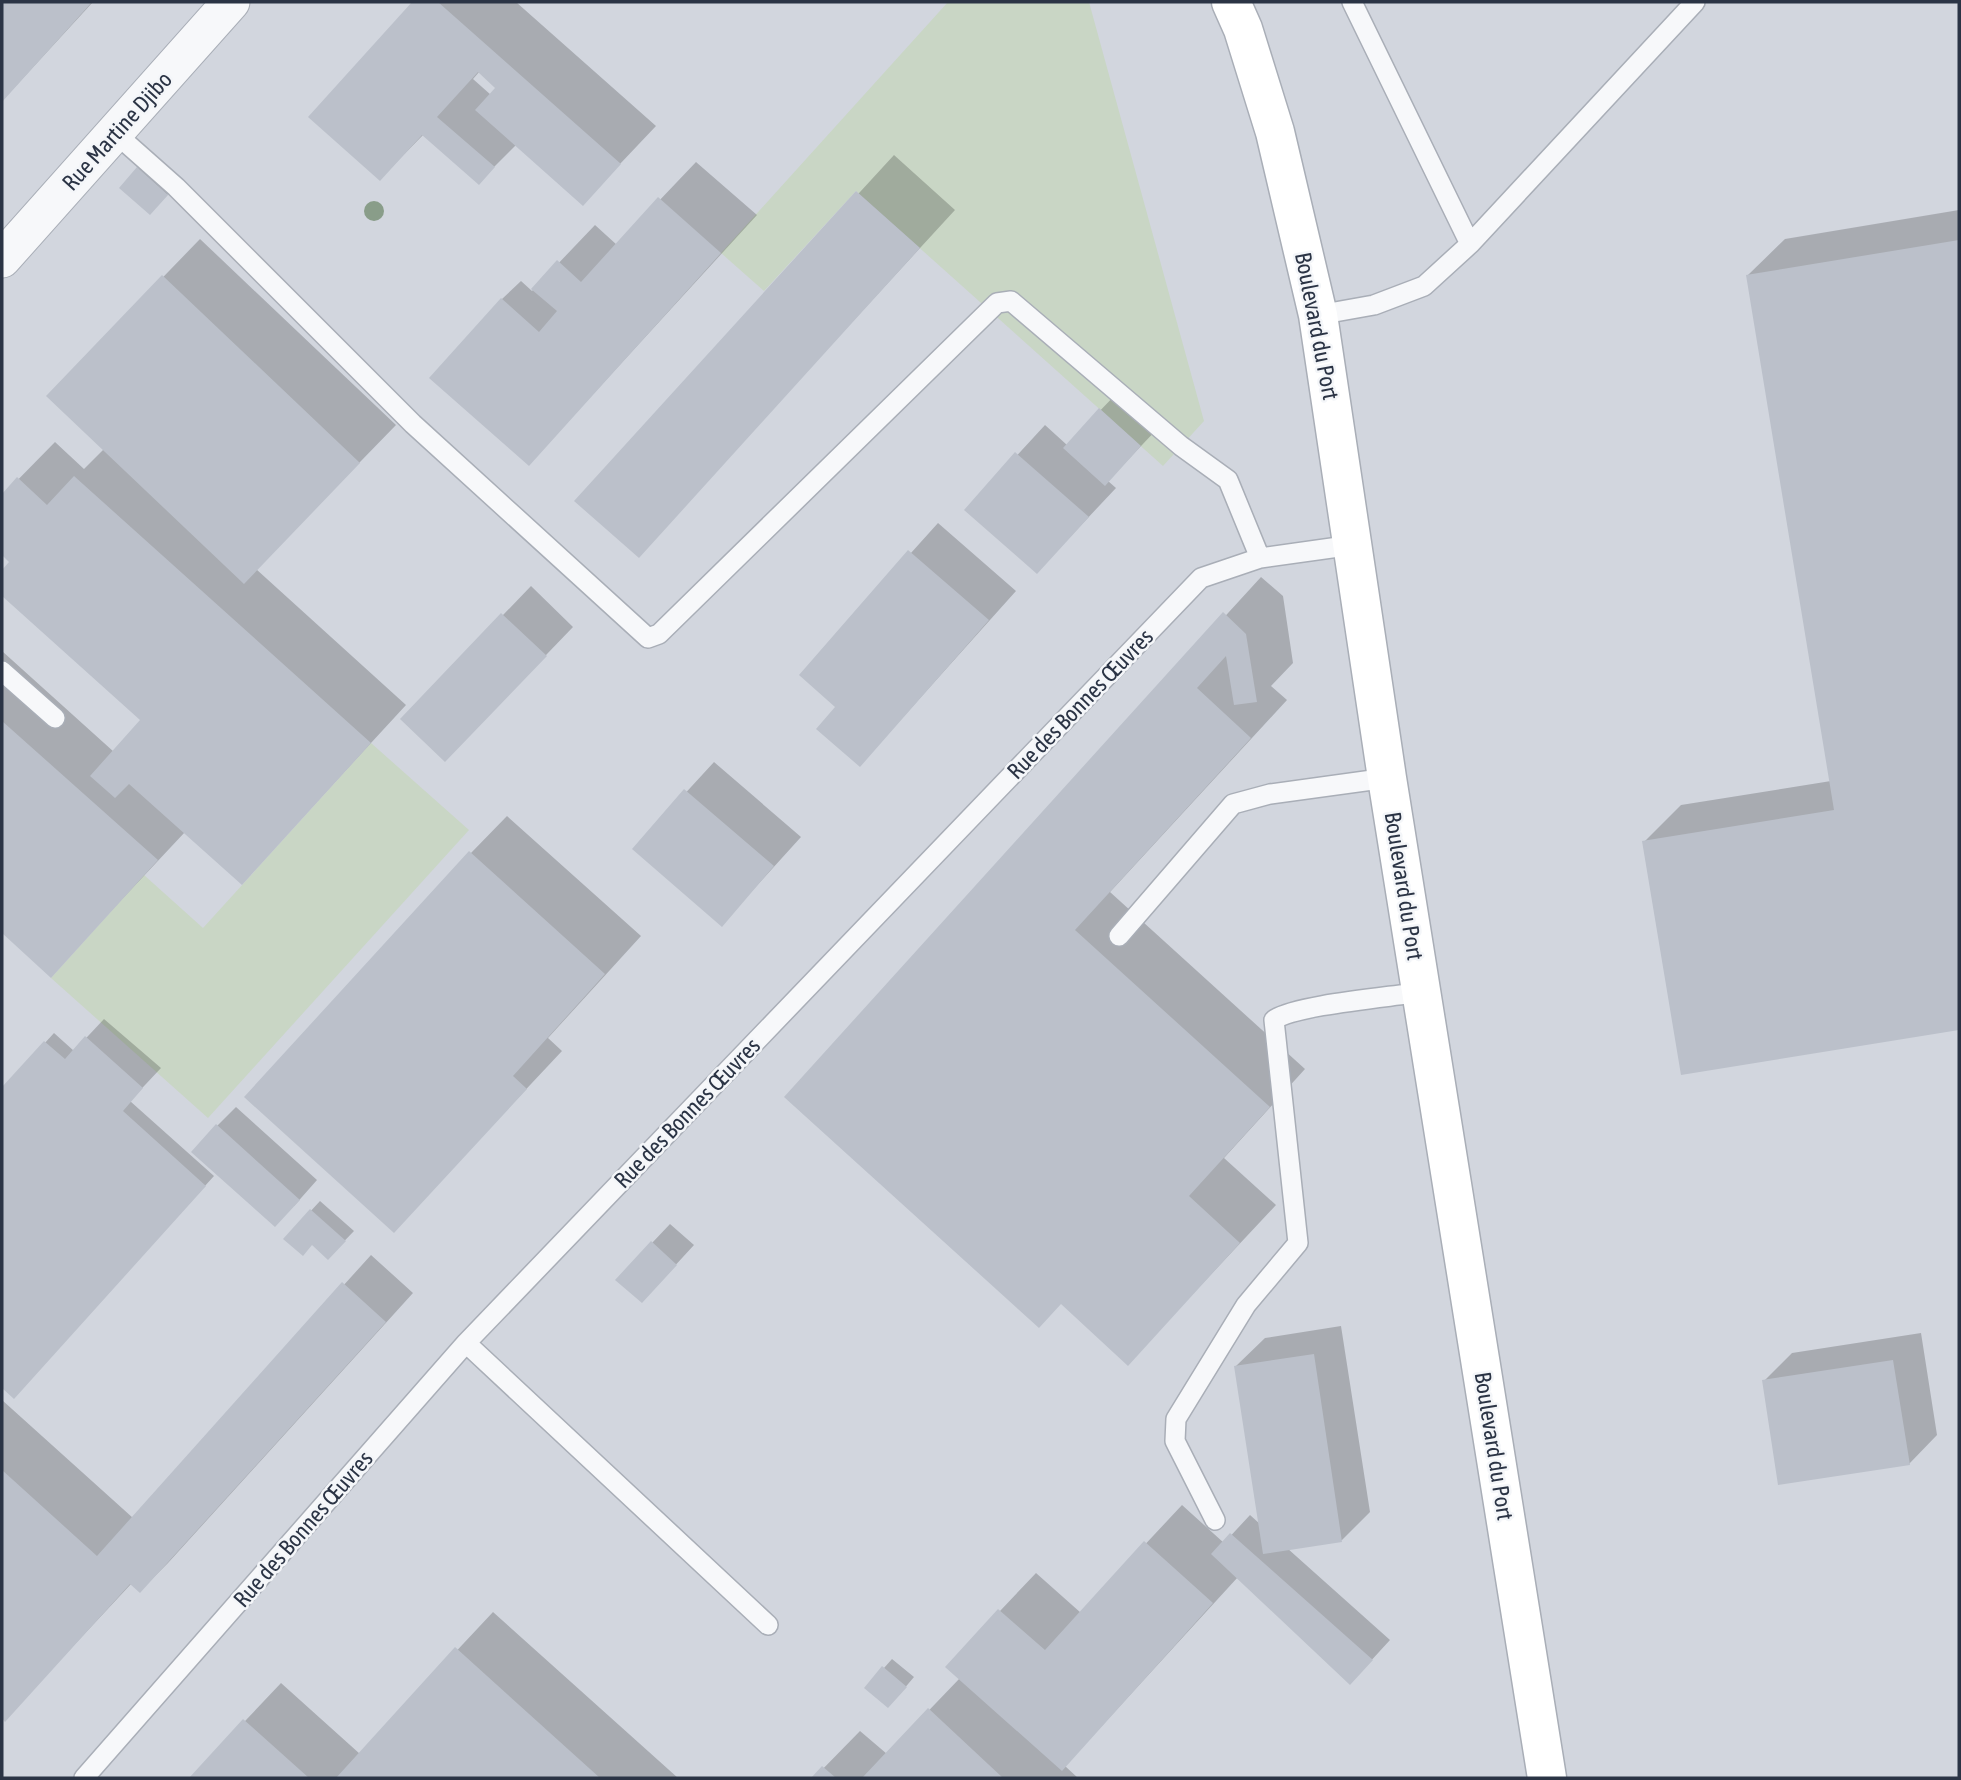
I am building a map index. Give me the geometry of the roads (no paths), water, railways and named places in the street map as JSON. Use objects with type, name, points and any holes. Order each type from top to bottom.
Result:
[{"type":"main road","name":"Boulevard du Port","points":[[1231,2],[1243,29],[1275,132],[1318,315],[1387,778],[1547,1778]]},
{"type":"street","name":"Rue Martine Djibo","points":[[2,259],[231,2]]},
{"type":"lane","points":[[1352,2],[1469,244]]},
{"type":"lane","points":[[1318,315],[1374,305],[1424,286],[1469,244],[1695,2]]},
{"type":"lane","points":[[115,133],[176,187],[413,424],[648,638],[659,634],[997,303],[1003,301],[1012,301],[1181,446],[1228,480],[1261,558]]},
{"type":"lane","name":"Rue des Bonnes Œuvres","points":[[84,1778],[466,1343],[1200,578],[1261,558],[1353,545]]},
{"type":"lane","points":[[2,671],[55,718]]},
{"type":"lane","points":[[1119,936],[1233,804],[1270,794],[1387,778]]},
{"type":"lane","points":[[1214,1520],[1175,1441],[1173,1429],[1176,1419],[1246,1305],[1298,1243],[1275,1020],[1280,1016],[1302,1011],[1421,992]]},
{"type":"lane","points":[[466,1343],[768,1625]]}]
